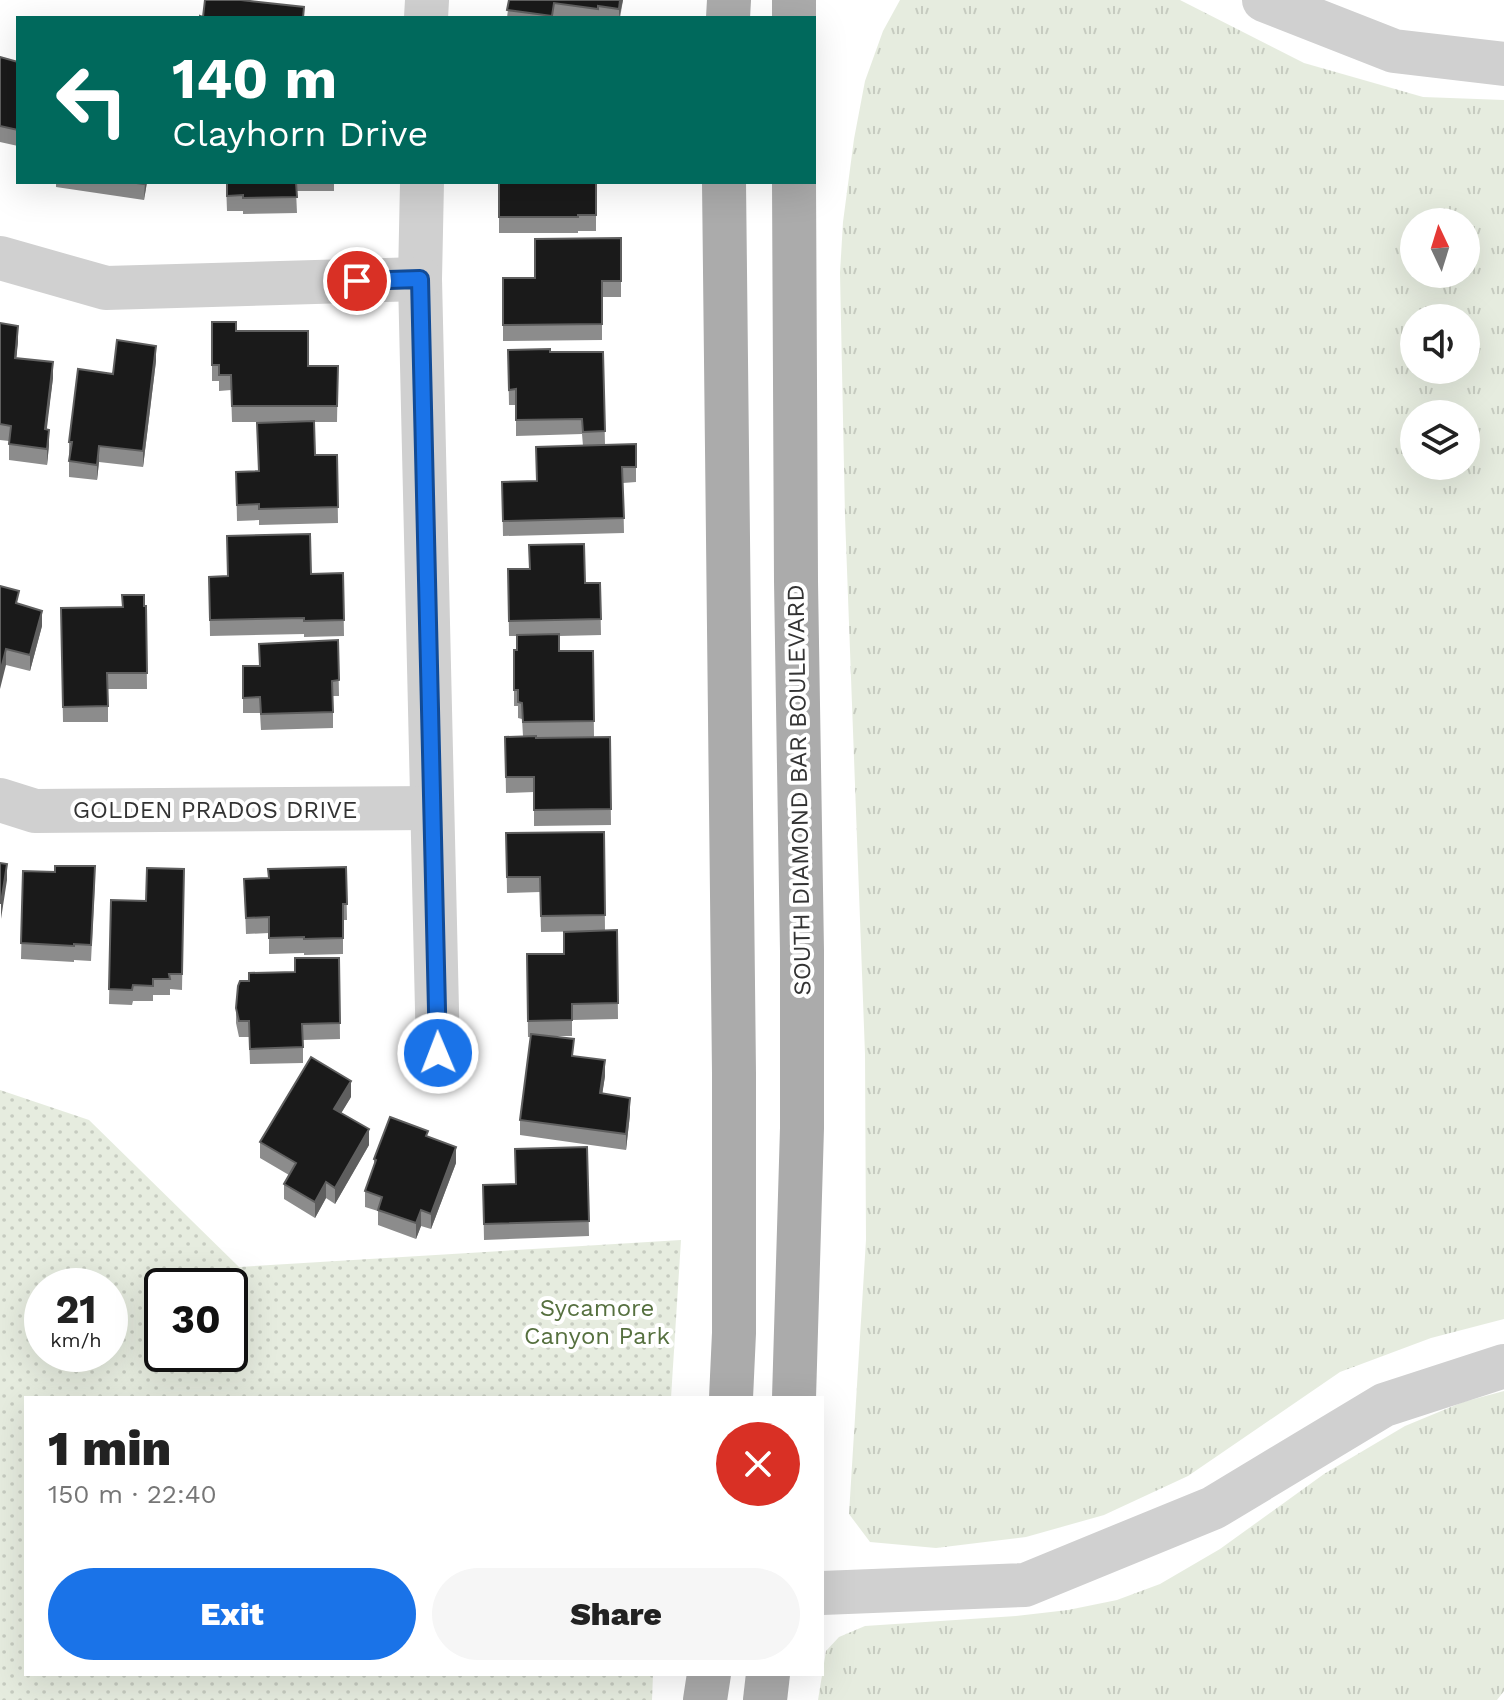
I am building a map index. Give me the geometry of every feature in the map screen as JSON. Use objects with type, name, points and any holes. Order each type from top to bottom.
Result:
[{"type":"main road","points":[[724,184],[734,1073],[731,1396]]},
{"type":"main road","name":"SOUTH DIAMOND BAR BOULEVARD","points":[[794,184],[802,951],[802,1128],[794,1396]]},
{"type":"main road","points":[[705,1700],[709,1676]]},
{"type":"main road","points":[[765,1700],[768,1676]]},
{"type":"street","points":[[1264,0],[1394,51],[1504,64]]},
{"type":"street","points":[[422,184],[420,279],[438,1053]]},
{"type":"street","points":[[0,258],[106,288],[420,279]]},
{"type":"street","name":"GOLDEN PRADOS DRIVE","points":[[0,800],[35,811],[431,808]]},
{"type":"street","points":[[824,1593],[1025,1585],[1213,1508],[1384,1405],[1504,1366]]},
{"type":"green space","points":[[900,0],[1180,0],[1304,63],[1423,97],[1504,100],[1504,1319],[1431,1338],[1340,1372],[1188,1476],[1104,1515],[1026,1537],[936,1548],[870,1542],[849,1514],[866,1240],[865,1054],[845,516],[840,273],[843,222],[865,81],[883,31]]},
{"type":"green space","name":"Sycamore Canyon Park","points":[[0,1090],[89,1120],[239,1267],[681,1240],[671,1396],[24,1396],[24,1676],[653,1676],[652,1700],[0,1700]]},
{"type":"green space","points":[[1504,1391],[1504,1691],[1497,1700],[818,1700],[826,1651],[839,1637],[865,1626],[1068,1610],[1117,1600],[1160,1584],[1220,1549],[1324,1474],[1405,1426],[1463,1402]]},
{"type":"building","points":[[205,0],[241,0],[304,7],[303,16],[203,16]]},
{"type":"building","points":[[509,0],[620,0],[619,9],[554,3],[552,16],[507,10]]},
{"type":"building","points":[[0,57],[16,61],[16,130],[0,126]]},
{"type":"building","points":[[227,184],[296,184],[297,197],[227,196]]},
{"type":"building","points":[[499,184],[596,184],[596,215],[499,217]]},
{"type":"building","points":[[621,238],[621,281],[602,281],[602,324],[503,325],[503,278],[535,278],[535,239]]},
{"type":"building","points":[[212,322],[236,322],[236,331],[308,331],[308,366],[338,366],[337,406],[232,406],[231,375],[219,375],[219,365],[212,365]]},
{"type":"building","points":[[0,323],[18,326],[15,358],[53,362],[45,429],[49,430],[47,449],[9,444],[11,426],[0,424]]},
{"type":"building","points":[[117,340],[156,346],[143,451],[99,446],[97,465],[69,461],[78,369],[113,374]]},
{"type":"building","points":[[550,349],[550,352],[603,352],[605,431],[583,432],[582,419],[516,420],[516,389],[509,390],[508,350]]},
{"type":"building","points":[[314,421],[315,455],[337,455],[338,507],[259,509],[259,504],[237,505],[236,472],[259,471],[257,423]]},
{"type":"building","points":[[636,444],[636,467],[622,467],[624,518],[503,521],[502,482],[537,481],[536,447]]},
{"type":"building","points":[[310,534],[311,574],[343,573],[344,620],[210,620],[209,577],[228,576],[227,536]]},
{"type":"building","points":[[584,544],[585,583],[600,583],[601,619],[509,621],[508,569],[530,569],[529,545]]},
{"type":"building","points":[[0,586],[19,591],[16,603],[42,611],[30,655],[6,649],[0,673]]},
{"type":"building","points":[[122,595],[144,595],[147,673],[107,673],[108,706],[63,707],[61,608],[123,607]]},
{"type":"building","points":[[559,634],[559,651],[593,651],[594,721],[523,722],[522,703],[518,702],[518,690],[514,690],[517,635]]},
{"type":"building","points":[[338,640],[339,680],[332,681],[333,712],[261,714],[260,697],[243,698],[243,666],[260,666],[259,644]]},
{"type":"building","points":[[505,737],[610,737],[611,809],[534,810],[534,777],[506,777]]},
{"type":"building","points":[[604,832],[605,915],[541,916],[540,877],[507,877],[506,833]]},
{"type":"building","points":[[0,863],[7,864],[1,903],[0,903]]},
{"type":"building","points":[[55,866],[95,866],[91,945],[21,943],[23,871],[55,872]]},
{"type":"building","points":[[346,867],[347,904],[343,904],[343,938],[269,938],[269,917],[246,918],[244,879],[269,878],[268,869]]},
{"type":"building","points":[[147,868],[184,869],[182,974],[169,974],[170,979],[153,979],[153,986],[133,985],[132,990],[109,989],[111,900],[146,901]]},
{"type":"building","points":[[617,930],[618,1003],[572,1004],[572,1020],[528,1021],[527,954],[564,954],[564,932]]},
{"type":"building","points":[[295,958],[339,958],[340,1023],[302,1024],[303,1047],[250,1049],[249,1021],[239,1021],[236,1008],[240,981],[249,981],[249,973],[295,972]]},
{"type":"building","points":[[531,1034],[574,1039],[572,1056],[605,1060],[600,1093],[630,1098],[626,1134],[520,1120]]},
{"type":"building","points":[[311,1057],[351,1081],[334,1109],[369,1129],[335,1188],[326,1182],[315,1202],[284,1184],[296,1163],[260,1142]]},
{"type":"building","points":[[390,1117],[428,1131],[426,1136],[456,1147],[431,1214],[421,1210],[416,1223],[378,1210],[382,1197],[365,1191]]},
{"type":"building","points":[[587,1147],[589,1221],[484,1224],[483,1185],[516,1184],[515,1149]]},
{"type":"route","points":[[357,281],[420,279],[438,1053]]}]
